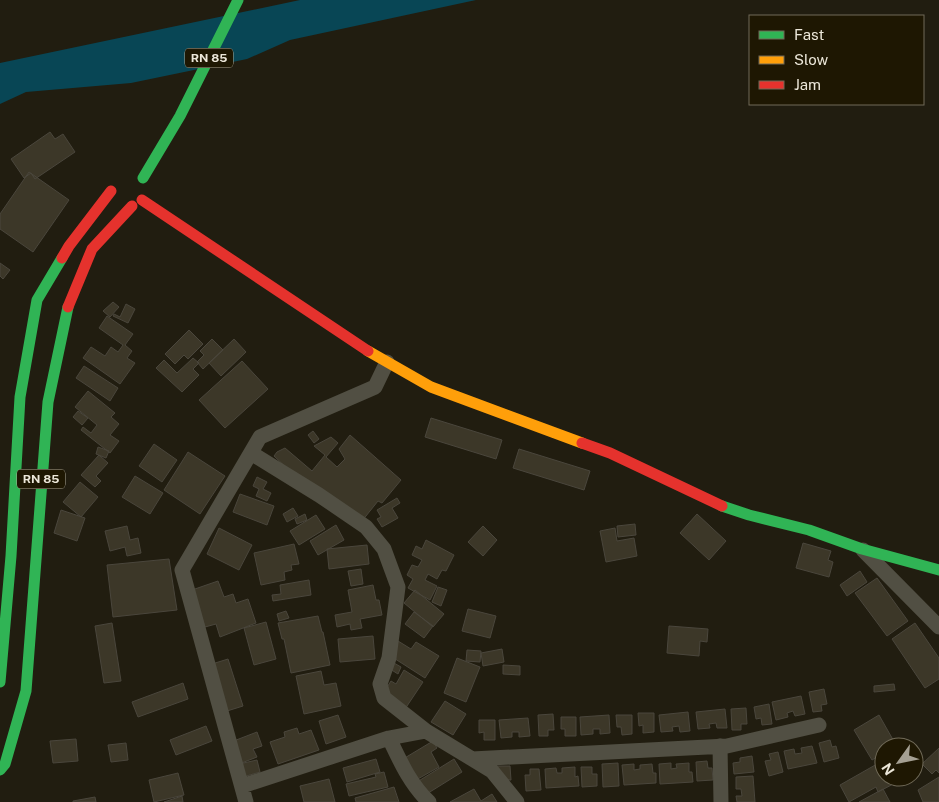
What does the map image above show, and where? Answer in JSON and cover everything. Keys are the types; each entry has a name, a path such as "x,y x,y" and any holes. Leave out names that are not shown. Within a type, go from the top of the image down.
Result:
{"main road":[{"name":"RN 85","path":"0,682 20,397 37,300 69,246 122,197 146,190 138,175 180,116 238,0"},
{"name":"RN 85","path":"0,770 5,764 26,691 48,402 66,312 92,249 122,197"},
{"path":"122,197 364,349 431,387 610,453 713,503 749,515 809,530 862,549 939,570"}],"street":[{"path":"246,802 182,570 260,437 374,387 387,362"},
{"path":"251,453 366,527 384,548 398,587 389,658 380,684 384,698 426,731 492,771 517,802"},
{"path":"862,549 939,627"},
{"path":"472,759 720,746 819,725"},
{"path":"242,786 389,738 426,731"},
{"path":"389,738 418,791 429,802"},
{"path":"720,746 721,802"}],"water":[{"path":"300,0 476,0 290,40 247,59 131,83 26,92 0,104 0,63"}],"building":[{"path":"50,132 55,139 63,134 75,152 35,179 31,173 24,178 11,159"},
{"path":"29,172 69,200 33,252 0,229 0,214"},
{"path":"0,263 10,270 3,279 0,276"},
{"path":"113,302 119,307 110,317 103,311"},
{"path":"126,304 135,309 128,323 113,316 114,314 120,317"},
{"path":"107,316 133,334 125,345 132,351 127,358 135,363 120,384 83,358 91,347 105,356 111,347 118,352 123,345 99,328"},
{"path":"189,330 203,344 188,359 184,355 175,364 165,354"},
{"path":"212,339 223,350 203,369 197,362 204,355 200,351"},
{"path":"234,339 246,352 221,376 209,363"},
{"path":"193,358 199,363 193,369 199,375 182,392 156,368 164,360 177,373"},
{"path":"242,361 268,389 225,428 199,400"},
{"path":"84,366 118,388 110,401 76,378"},
{"path":"88,391 115,413 111,417 119,424 110,435 119,441 110,453 81,430 83,427 91,433 97,425 75,407"},
{"path":"78,411 88,418 82,425 73,417"},
{"path":"431,418 502,440 496,459 425,437"},
{"path":"313,431 319,439 314,443 308,435"},
{"path":"350,435 401,480 382,503 378,501 362,521 290,471 274,456 285,448 312,471 325,455 314,446 331,437 338,443 326,457 337,467 345,459 339,449"},
{"path":"154,444 177,460 162,482 139,466"},
{"path":"98,447 109,451 106,458 96,454"},
{"path":"519,449 590,471 584,490 513,468"},
{"path":"188,452 225,476 200,514 164,490"},
{"path":"99,455 108,463 96,476 101,481 95,487 81,475"},
{"path":"135,476 163,493 150,514 122,497"},
{"path":"257,477 267,482 263,489 271,493 267,501 256,496 259,489 253,486"},
{"path":"80,482 98,497 81,517 63,502"},
{"path":"240,494 274,506 267,525 233,512"},
{"path":"397,498 400,503 392,508 398,518 382,527 377,519 381,517 377,510"},
{"path":"293,508 298,516 287,522 283,514"},
{"path":"61,510 85,518 77,541 54,533"},
{"path":"305,514 307,520 297,524 295,519"},
{"path":"697,514 726,541 709,560 680,533"},
{"path":"316,515 325,529 299,545 290,531"},
{"path":"635,524 636,535 618,537 617,526"},
{"path":"336,525 344,540 318,555 310,541"},
{"path":"127,526 130,540 138,538 141,553 127,556 125,547 110,551 105,531"},
{"path":"483,526 497,540 483,556 468,542"},
{"path":"219,528 252,545 239,570 207,554"},
{"path":"615,528 617,541 634,538 637,556 606,562 600,531"},
{"path":"426,540 454,555 446,571 442,570 437,579 428,574 425,580 437,586 430,600 408,588 413,579 407,575 412,565 418,567 422,560 412,555 416,546 422,549"},
{"path":"803,543 831,551 828,560 833,562 829,577 796,568"},
{"path":"294,544 299,564 291,565 292,570 284,572 285,580 261,585 254,553"},
{"path":"367,545 369,564 329,569 327,549"},
{"path":"169,559 177,610 113,617 107,565"},
{"path":"361,569 363,584 351,586 348,571"},
{"path":"860,571 867,582 847,596 840,585"},
{"path":"877,578 908,621 887,636 855,593"},
{"path":"309,580 311,595 273,601 272,595 281,594 280,585"},
{"path":"218,581 224,597 233,594 236,603 248,599 256,623 220,637 216,624 205,627 192,590"},
{"path":"373,585 382,615 360,619 362,628 351,630 350,624 337,627 335,615 352,612 348,590"},
{"path":"438,587 447,590 441,606 432,602"},
{"path":"415,590 444,614 433,627 404,603"},
{"path":"468,609 496,616 490,638 462,631"},
{"path":"286,611 289,618 279,621 277,614"},
{"path":"414,612 433,626 424,638 405,624"},
{"path":"318,616 330,665 291,673 284,639 282,639 278,623"},
{"path":"266,622 276,659 254,665 244,628"},
{"path":"112,623 121,681 104,683 95,626"},
{"path":"915,623 939,658 939,679 925,688 892,639"},
{"path":"669,626 708,629 707,642 700,641 699,656 667,653"},
{"path":"373,636 375,659 340,662 338,639"},
{"path":"398,641 411,649 416,642 439,656 425,678 389,655"},
{"path":"502,649 504,662 483,666 481,653"},
{"path":"467,650 481,651 480,662 466,661"},
{"path":"457,658 480,667 466,702 444,693"},
{"path":"228,659 243,706 227,711 212,664"},
{"path":"394,663 401,667 398,674 390,669"},
{"path":"503,665 520,666 520,675 503,674"},
{"path":"404,670 423,682 405,709 382,695 391,681 396,684"},
{"path":"321,671 324,685 336,683 341,706 304,714 296,676"},
{"path":"183,683 188,699 138,717 132,702"},
{"path":"894,684 895,690 874,692 874,686"},
{"path":"824,689 827,704 821,705 822,711 813,712 809,692"},
{"path":"801,696 805,714 795,716 793,711 787,713 788,717 776,720 772,702"},
{"path":"445,701 466,714 453,735 431,722"},
{"path":"769,704 772,724 762,725 761,718 756,719 754,707"},
{"path":"746,708 747,724 741,724 741,730 732,730 731,709"},
{"path":"725,709 727,728 717,728 716,723 709,724 710,728 698,729 696,712"},
{"path":"688,712 690,731 680,732 679,726 672,727 673,731 661,732 659,715"},
{"path":"638,713 654,713 654,732 643,733 643,725 639,726"},
{"path":"553,714 554,730 548,730 548,736 539,736 538,715"},
{"path":"338,715 346,737 326,744 319,721"},
{"path":"609,715 610,733 600,734 600,729 593,729 593,734 581,735 580,717"},
{"path":"616,715 632,715 632,734 622,735 621,727 617,727"},
{"path":"879,715 891,737 874,737 874,759 872,760 854,730"},
{"path":"561,717 576,717 576,736 565,736 565,729 561,729"},
{"path":"528,718 530,736 519,737 519,732 512,732 512,737 501,738 499,720"},
{"path":"479,720 495,720 495,740 484,740 484,732 479,733"},
{"path":"206,726 212,741 176,755 170,740"},
{"path":"297,728 299,734 311,730 319,750 278,764 270,742 285,737 284,732"},
{"path":"257,732 262,746 253,749 257,757 239,764 231,742"},
{"path":"76,739 78,761 53,763 50,741"},
{"path":"830,740 832,747 836,746 839,758 824,762 819,743"},
{"path":"433,741 437,748 431,752 439,767 416,780 403,759"},
{"path":"126,743 128,760 111,762 108,745"},
{"path":"812,746 817,763 788,769 784,751 794,749 795,754 802,753 801,748"},
{"path":"939,748 939,773 936,770 932,774 924,766 924,762"},
{"path":"778,752 783,772 769,776 765,761 771,760 769,754"},
{"path":"752,756 754,772 734,774 733,763 740,762 740,758"},
{"path":"376,759 380,772 347,782 343,768"},
{"path":"454,759 462,772 425,795 417,782"},
{"path":"257,760 260,772 243,777 239,764"},
{"path":"707,761 708,768 712,768 713,780 697,781 696,762"},
{"path":"618,763 619,786 603,787 602,764"},
{"path":"671,763 671,769 677,768 676,764 689,763 689,772 692,772 693,782 660,784 659,764"},
{"path":"634,764 634,770 640,769 640,765 652,764 653,773 656,773 656,783 624,785 622,765"},
{"path":"496,766 510,766 511,780 496,780"},
{"path":"874,766 874,787 876,787 849,802 840,785"},
{"path":"575,767 575,777 578,776 579,786 546,788 545,769 556,768 557,773 562,773 562,768"},
{"path":"581,767 592,767 592,774 597,774 597,786 582,787"},
{"path":"530,769 539,769 541,790 526,791 525,775 530,775"},
{"path":"384,772 388,787 349,796 346,784 376,777 375,774"},
{"path":"178,773 184,795 154,802 149,780"},
{"path":"753,776 755,802 737,802 736,796 742,796 741,789 736,789 736,777"},
{"path":"939,777 939,802 923,802 918,790"},
{"path":"329,779 335,802 304,802 300,786"},
{"path":"394,787 399,802 356,802 355,798"},
{"path":"876,787 888,787 878,792"},
{"path":"474,789 481,801 492,794 497,802 450,802"},
{"path":"883,789 890,802 859,802"},
{"path":"182,796 183,802 164,802"},
{"path":"95,797 96,802 73,802 73,801"}],"traffic: fast":[{"path":"143,178 180,116 238,0"},
{"path":"0,682 11,556 20,397 37,300 62,258"},
{"path":"0,770 5,764 26,691 48,402 68,307"},
{"path":"722,506 809,530 862,549 939,570"}],"traffic: slow":[{"path":"368,351 431,387 582,443"}],"traffic: jam":[{"path":"62,258 111,191"},
{"path":"142,200 368,351"},
{"path":"68,307 92,249 132,206"},
{"path":"582,443 610,453 722,506"}]}
